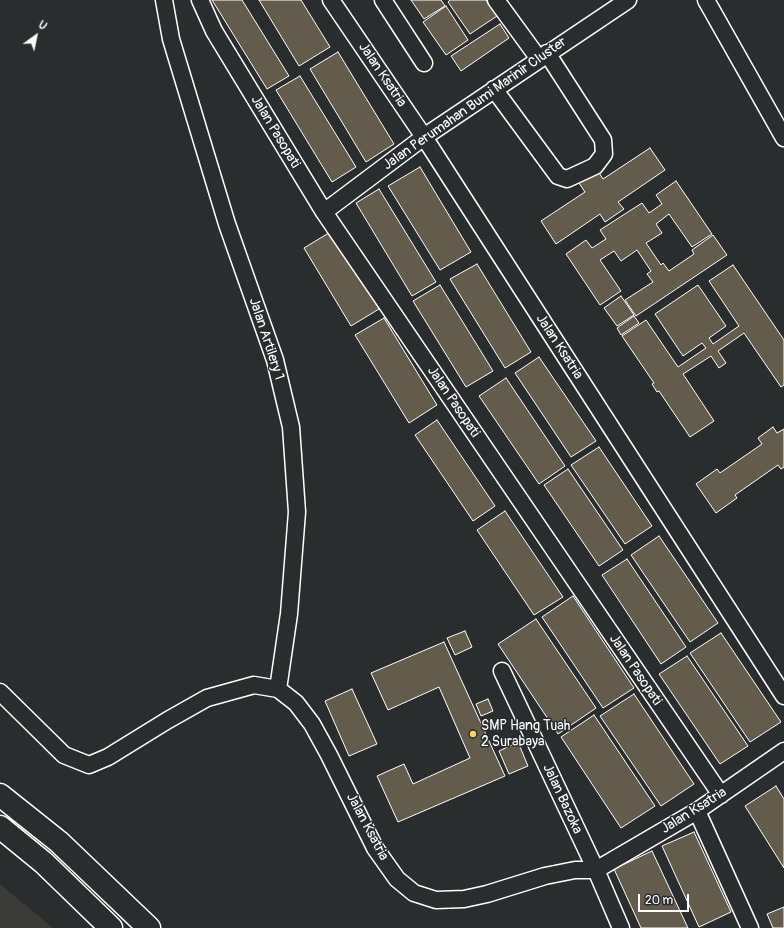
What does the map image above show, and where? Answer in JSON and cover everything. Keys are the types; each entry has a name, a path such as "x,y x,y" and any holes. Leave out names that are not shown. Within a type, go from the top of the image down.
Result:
{"highway":[{"path":"0,795 59,842 149,928"},
{"path":"0,827 44,863 111,928"}],"street":[{"name":"Jalan Pasopati","path":"200,0 214,32 324,212 721,795"},
{"name":"Jalan Ksatria","path":"331,0 424,137 784,696"},
{"path":"383,0 424,63"},
{"path":"494,89 558,176 567,179 595,166 604,154 603,140 543,56 496,0"},
{"name":"Jalan Perumahan Bumi Marinir Cluster","path":"324,212 424,137 628,0"},
{"path":"706,0 784,138"},
{"name":"Jalan Artilery 1","path":"162,1 173,47 227,224 275,360 292,427 297,512 289,614 278,689"},
{"name":"Jalan Bazoka","path":"502,671 622,928"},
{"path":"0,692 64,756 89,765 108,757 207,698 254,686 278,689"},
{"name":"Jalan Ksatria","path":"278,689 296,703 312,724 329,754 375,848 397,879 414,893 436,900 464,899 487,894 545,876 575,870 596,870 697,811 784,751"},
{"path":"697,811 750,928"}],"shaded area":[{"path":"0,884 53,928 0,928"}],"building":[{"path":"212,0 242,0 289,76 267,89"},
{"path":"259,0 301,0 330,47 299,66"},
{"path":"411,0 441,0 445,6 424,19"},
{"path":"450,0 486,0 497,16 470,34 448,2"},
{"path":"446,6 468,40 446,55 423,22"},
{"path":"500,24 509,38 461,71 451,56"},
{"path":"338,52 394,144 366,162 310,69"},
{"path":"300,76 356,167 332,182 276,90"},
{"path":"650,148 665,170 618,202 624,209 605,222 600,214 556,244 541,221 585,192 577,180 596,168 603,179"},
{"path":"420,167 471,252 440,270 388,186"},
{"path":"676,181 712,234 692,247 669,214 656,224 662,233 646,243 661,265 663,263 669,271 694,254 692,250 713,235 727,255 636,316 625,300 653,282 647,274 651,271 637,250 621,261 614,251 600,260 621,291 600,305 566,254 586,240 592,248 606,239 600,230 642,203 649,213 662,204 656,195"},
{"path":"379,189 436,282 412,296 356,203"},
{"path":"332,231 379,309 351,326 304,248"},
{"path":"477,264 531,352 505,368 450,279"},
{"path":"733,265 784,340 784,385 781,387 744,333 718,351 726,363 719,368 711,356 683,374 714,421 690,437 659,391 657,392 652,384 654,383 622,336 646,320 678,367 706,348 702,343 683,356 655,314 698,285 726,326 709,338 713,344 739,326 709,281"},
{"path":"440,285 493,371 466,387 413,301"},
{"path":"621,296 634,315 617,326 604,308"},
{"path":"634,316 639,323 621,335 617,328"},
{"path":"384,318 437,405 409,423 355,335"},
{"path":"539,357 596,441 571,457 515,373"},
{"path":"506,378 565,466 539,484 479,396"},
{"path":"437,420 495,506 473,521 415,435"},
{"path":"773,427 777,433 784,429 784,467 781,469 778,465 735,495 737,498 716,513 696,484 717,469 720,473 762,444 758,438"},
{"path":"599,447 652,526 625,544 571,465"},
{"path":"568,469 623,550 599,566 544,485"},
{"path":"505,511 563,597 534,615 477,530"},
{"path":"659,536 718,623 690,642 631,555"},
{"path":"627,559 686,647 661,664 602,575"},
{"path":"573,596 634,688 603,708 542,617"},
{"path":"536,619 596,708 558,734 498,644"},
{"path":"465,631 472,647 455,655 447,638"},
{"path":"721,633 781,722 750,742 690,653"},
{"name":"SMP Hang Tuah 2 Surabaya","path":"444,642 505,776 398,822 377,776 404,764 413,784 470,758 439,687 388,710 371,673"},
{"path":"687,656 748,746 720,764 659,674"},
{"path":"352,689 377,744 349,756 325,701"},
{"path":"634,694 694,784 661,806 600,716"},
{"path":"488,699 493,711 481,716 476,704"},
{"path":"594,715 655,806 621,828 561,737"},
{"path":"518,742 528,766 509,774 499,751"},
{"path":"776,786 784,799 784,868 745,806"},
{"path":"694,832 731,912 699,927 662,846"},
{"path":"652,851 688,928 641,928 614,869"},
{"path":"784,907 784,928 773,928 767,914"}],"place":[{"name":"SMP Hang Tuah 2 Surabaya","path":"473,734"}]}
